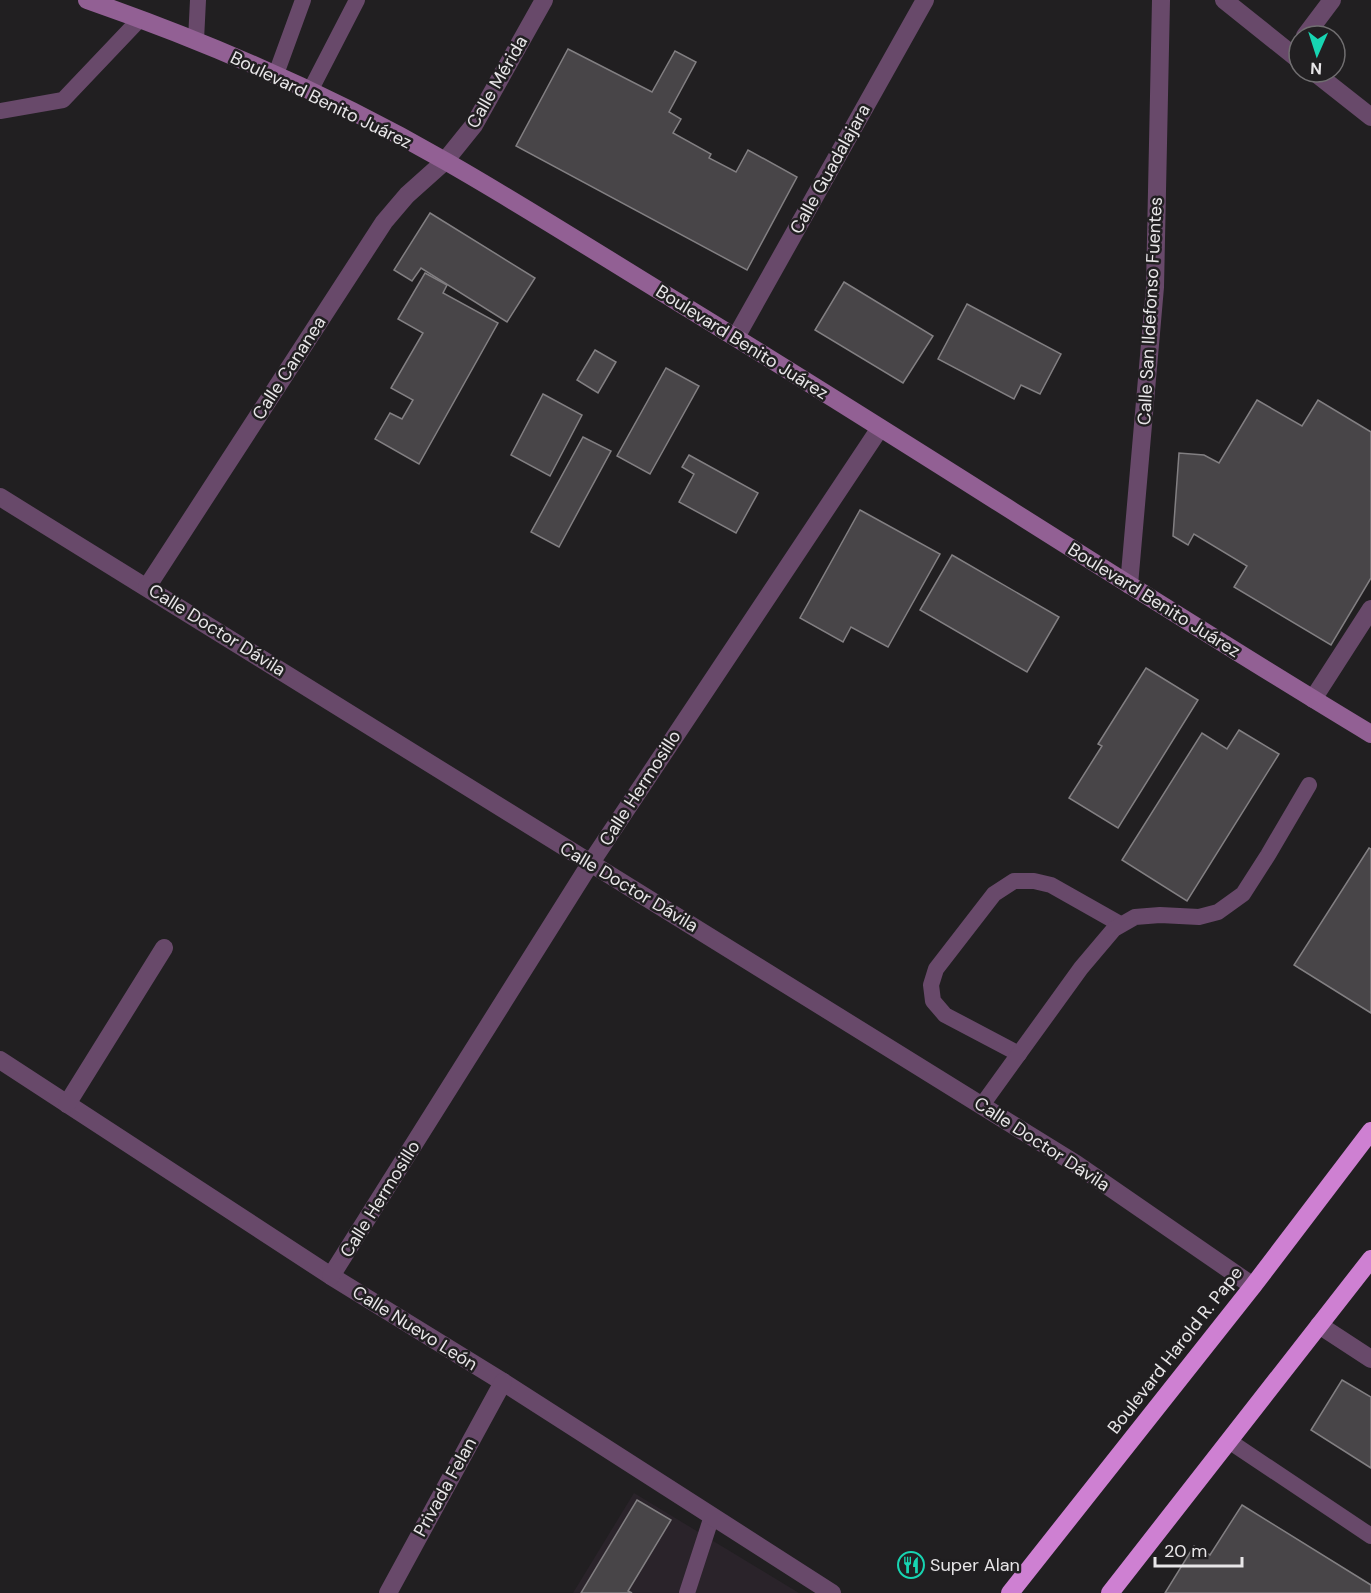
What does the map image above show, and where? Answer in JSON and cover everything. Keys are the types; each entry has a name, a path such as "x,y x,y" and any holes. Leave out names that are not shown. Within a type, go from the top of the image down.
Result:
{"highway":[{"name":"Boulevard Harold R. Pape","path":"1010,1593 1253,1286 1371,1131"},
{"path":"1110,1593 1371,1259"}],"main road":[{"name":"Boulevard Benito Juárez","path":"87,0 196,40 276,74 445,161 736,337 1371,734"}],"street":[{"name":"Calle Mérida","path":"445,161 474,125 544,0"},
{"name":"Calle Guadalajara","path":"736,337 925,0"},
{"name":"Calle San Ildefonso Fuentes","path":"1130,585 1155,287 1161,0"},
{"path":"1224,0 1287,46"},
{"path":"1314,24 1332,0"},
{"path":"1329,84 1371,117"},
{"name":"Calle Cananea","path":"147,587 384,222 407,195 445,161"},
{"name":"Calle Hermosillo","path":"331,1276 590,864 880,428"},
{"name":"Calle Doctor Dávila","path":"0,497 1076,1164 1253,1286"},
{"path":"1313,699 1371,609"},
{"path":"67,1104 164,948"},
{"name":"Calle Nuevo León","path":"0,1060 331,1276 503,1382 832,1593"},
{"path":"1319,1325 1371,1359"},
{"name":"Privada Felan","path":"388,1593 503,1382"}],"lane":[{"path":"196,40 198,0"},
{"path":"276,74 303,0"},
{"path":"310,91 357,0"},
{"path":"0,111 63,100 141,19"},
{"path":"982,1106 1081,968 1120,924 1135,917 1160,915 1199,917 1218,912 1243,894 1310,785"},
{"path":"1019,1054 945,1015 933,1001 930,986 936,969 994,894 1014,881 1034,881 1051,885 1120,924"},
{"path":"1228,1441 1371,1536"},
{"path":"687,1593 712,1516"}],"shaded area":[{"path":"634,1493 799,1593 573,1593"}],"building":[{"path":"568,49 652,92 675,51 696,62 669,112 681,119 673,133 711,154 709,158 736,172 748,150 797,177 747,270 516,146"},
{"path":"430,213 535,278 507,322 421,268 412,281 394,270"},
{"path":"425,273 447,285 443,293 498,323 419,464 375,439 390,413 402,419 413,400 391,388 423,333 398,319"},
{"path":"844,282 933,336 903,383 815,330"},
{"path":"967,304 1061,354 1040,394 1021,385 1014,399 938,359"},
{"path":"595,350 616,362 598,393 577,380"},
{"path":"666,368 699,386 650,474 617,456"},
{"path":"543,394 582,415 550,476 511,455"},
{"path":"1257,400 1302,426 1318,400 1371,432 1371,578 1331,645 1234,587 1247,566 1194,534 1188,545 1173,536 1179,453 1204,455 1219,463"},
{"path":"583,437 611,451 559,547 531,532"},
{"path":"689,455 758,493 736,533 679,502 694,474 682,467"},
{"path":"860,510 940,554 888,647 851,627 843,642 800,618"},
{"path":"952,555 1059,617 1027,672 920,610"},
{"path":"1146,668 1198,700 1118,828 1069,798 1102,746 1098,744"},
{"path":"1239,730 1279,754 1187,901 1122,860 1202,733 1227,749"},
{"path":"1369,848 1371,849 1371,1013 1294,965"},
{"path":"1342,1380 1371,1397 1371,1468 1311,1430"},
{"path":"637,1500 671,1520 628,1591 632,1593 581,1593"},
{"path":"1242,1505 1371,1585 1371,1593 1165,1593 1194,1546 1210,1555"}],"place":[{"name":"Super Alan","path":"911,1565"}]}
